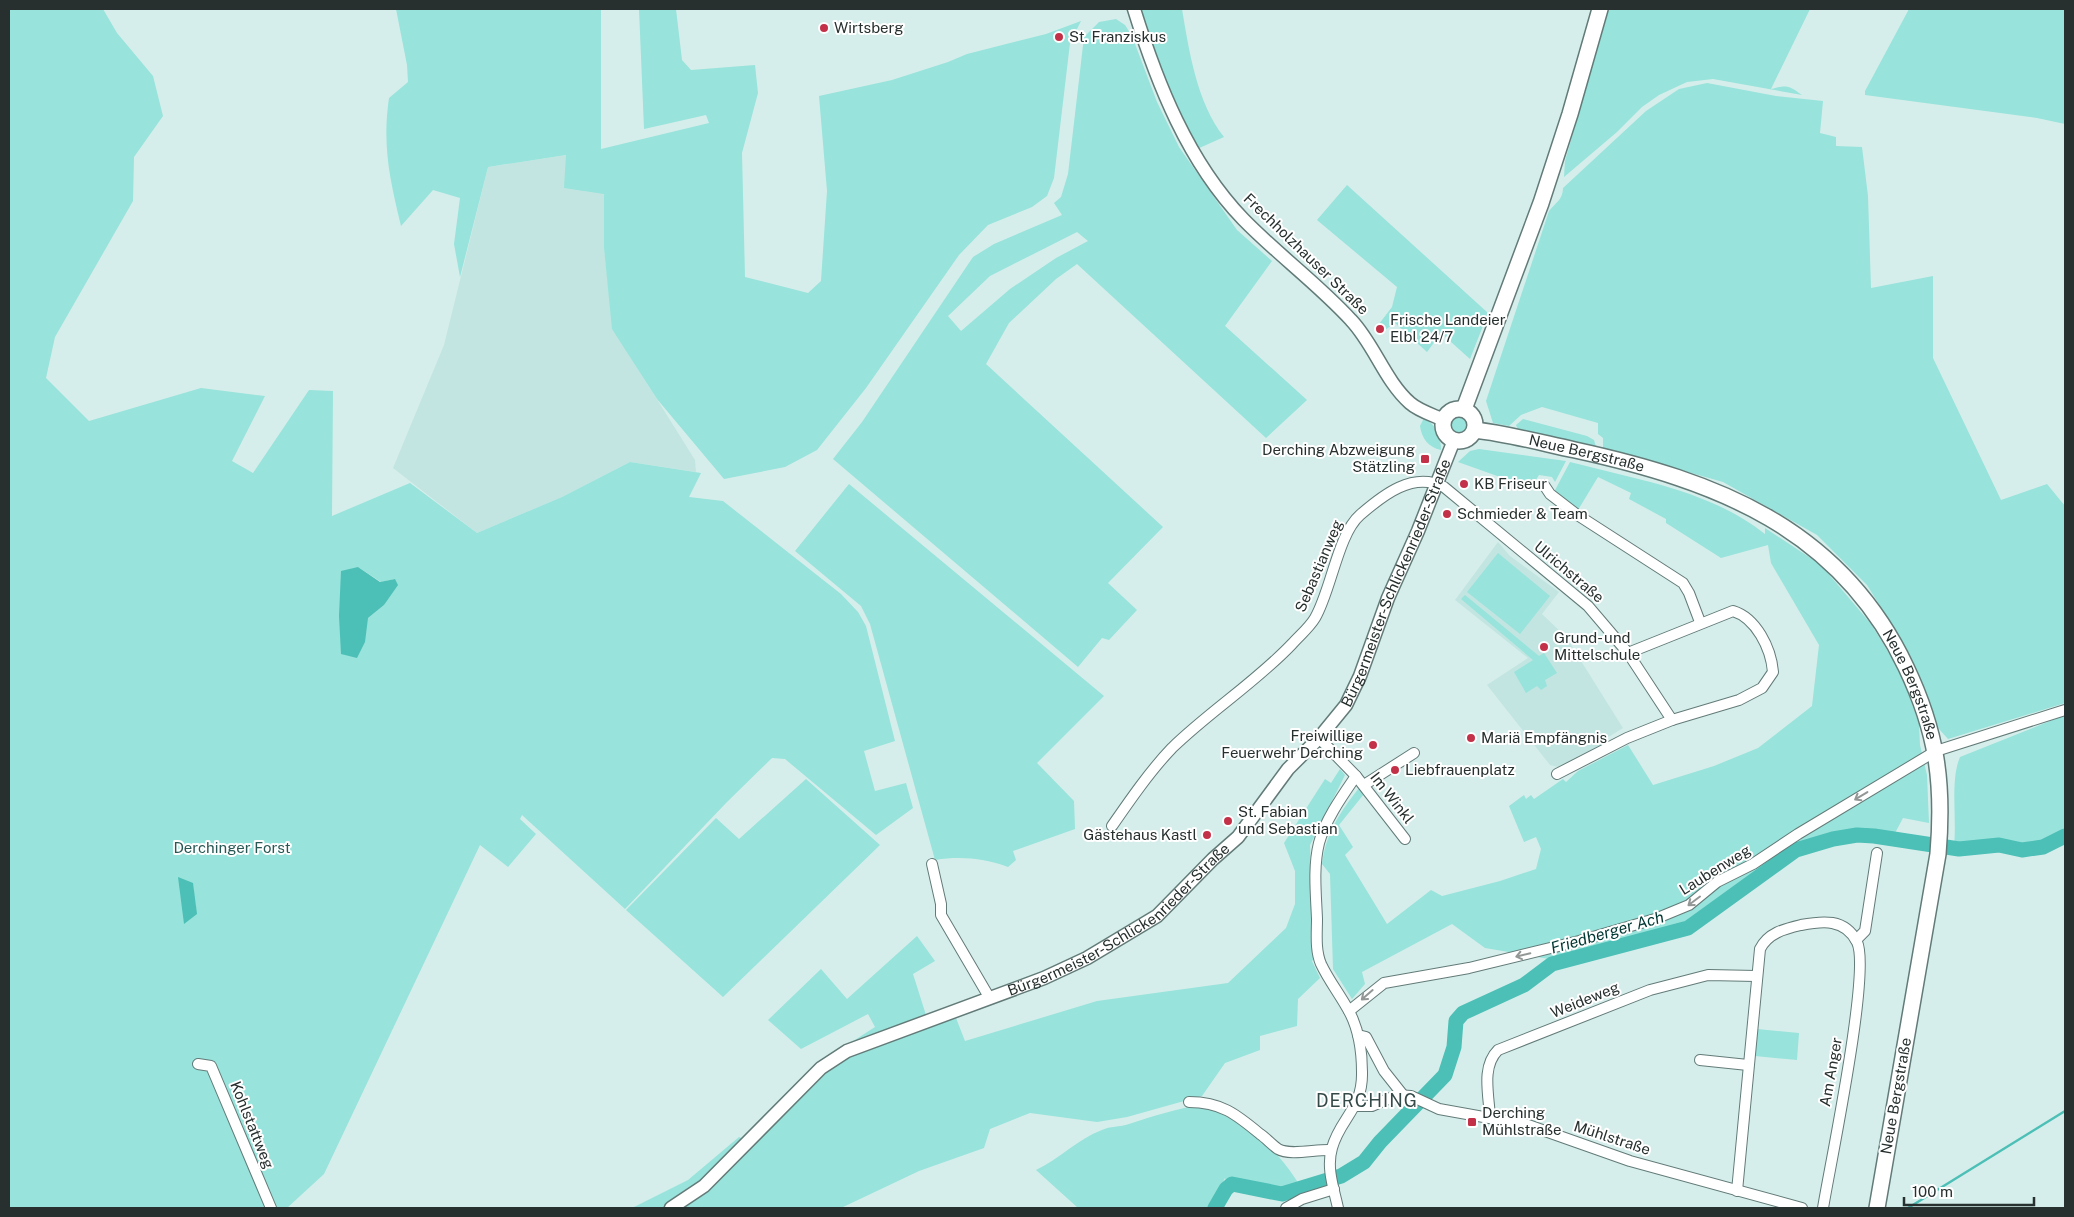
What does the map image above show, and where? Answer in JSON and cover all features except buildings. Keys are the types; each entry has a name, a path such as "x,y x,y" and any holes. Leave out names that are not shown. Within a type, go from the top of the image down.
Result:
{"main road":[{"path":"1464,409 1541,203 1568,122 1600,9"},
{"path":"1464,409 1474,417 1475,430 1467,440 1454,440 1445,432 1444,420 1452,410 1464,409"},
{"name":"Neue Bergstraße","path":"1475,430 1612,458 1679,476 1744,504 1785,527 1810,544 1857,589 1892,638 1921,699 1936,751 1942,806 1938,854 1877,1208"}],"street":[{"name":"Frechholzhauser Straße","path":"1134,9 1168,103 1182,131 1221,192 1242,218 1352,321 1409,403 1444,420"},
{"name":"Bürgermeister-Schlickenrieder-Straße","path":"671,1208 704,1186 821,1068 848,1051 1044,978 1087,958 1157,916 1208,864 1238,837 1288,769 1319,738 1342,711 1353,691 1388,598 1454,440"},
{"name":"Sebastianweg","path":"1112,826 1172,748 1281,656 1314,618 1346,538 1358,516 1405,484 1418,481 1437,484"},
{"name":"Ulrichstraße","path":"1437,484 1588,606 1628,653 1672,720"},
{"path":"1544,485 1550,494 1576,514 1683,583 1689,593 1700,622"},
{"path":"1557,774 1627,738 1672,720 1739,700 1762,688 1769,681 1773,672 1772,661 1753,621 1743,614 1733,611 1700,622 1628,653"},
{"name":"Laubenweg","path":"1349,1011 1384,983 1469,968 1579,941 1655,919 1689,905 1717,882 1753,864 1936,751 2065,710"},
{"name":"Im Winkl","path":"1319,738 1364,785 1405,838"},
{"path":"1364,785 1414,754"},
{"path":"1338,1208 1333,1183 1331,1150 1340,1130 1356,1106 1362,1086 1358,1035 1349,1011 1320,961 1317,939 1317,860 1320,842 1328,823 1356,776"},
{"path":"1737,1191 1760,949 1765,940 1790,927 1830,921 1843,927 1856,940 1865,931 1877,853"},
{"path":"932,864 941,904 941,914 989,997"},
{"name":"Am Anger","path":"1823,1208 1861,973 1860,951 1856,940"},
{"name":"Weideweg","path":"1490,1118 1487,1066 1492,1056 1498,1050 1650,990 1708,975 1756,976"},
{"path":"1356,1106 1372,1106 1403,1094 1384,1071 1366,1037 1358,1035"},
{"path":"1700,1060 1748,1065"},
{"name":"Kohlstattweg","path":"198,1064 211,1066 271,1208"},
{"name":"Mühlstraße","path":"1403,1094 1439,1109 1528,1125 1630,1161 1802,1208"},
{"path":"1189,1102 1205,1102 1237,1114 1279,1149 1292,1153 1316,1149 1331,1150"},
{"path":"1286,1208 1333,1183"}],"shaded area":[{"path":"567,155 604,194 604,248 613,329 695,460 696,472 630,462 562,497 477,533 393,468 444,345 488,167"},
{"name":"Grund- und Mittelschule","path":"1498,542 1510,556 1559,592 1542,614 1566,637 1623,728 1602,741 1602,746 1562,768 1550,765 1487,685 1528,658 1455,600"},
{"path":"358,567 380,582 395,579 398,585 384,605 368,618 365,642 357,658 341,654 339,616 341,571"},
{"path":"178,877 193,883 197,914 184,924"}],"green space":[{"name":"Derchinger Forst","path":"9,9 103,9 117,33 153,76 163,116 134,157 133,201 55,337 46,378 89,421 201,388 265,396 232,461 253,473 309,390 333,391 332,516 410,483 477,533 562,497 630,462 701,473 689,497 723,501 841,594 858,612 866,626 895,741 864,751 875,791 906,783 913,808 876,835 785,759 772,758 726,803 625,909 522,815 520,819 536,834 508,867 480,845 324,1174 287,1208 9,1208","holes":["358,567 381,582 395,579 384,605 368,618"]},
{"path":"396,9 601,9 601,149 709,123 706,115 644,129 639,9 676,9 682,60 691,70 755,65 758,93 742,153 745,277 808,293 821,281 827,191 819,96 892,80 967,54 1046,34 1081,21 1070,43 1054,178 1047,196 1032,207 988,225 959,255 866,388 817,450 785,467 724,479 657,399 612,329 604,248 604,194 564,188 566,155 488,167 460,277 454,244 460,198 433,190 401,226 388,163 386,132 389,98 408,82 407,65"},
{"path":"1140,9 1182,9 1191,59 1201,93 1207,109 1224,137 1197,149 1161,73"},
{"path":"1609,9 1810,9 1771,89 1787,87 1794,89 1802,95 1713,79 1687,82 1659,95 1642,107 1617,132 1564,177 1565,161"},
{"path":"1909,9 2065,9 2065,124 2037,118 1865,95 1865,91"},
{"path":"1116,19 1125,25 1132,36 1157,102 1179,147 1237,230 1272,261 1225,326 1307,400 1266,438 1077,264 1056,279 1009,323 986,364 1163,527 1108,583 1137,610 1109,640 1102,638 1078,667 833,459 862,422 973,257 994,244 1062,215 1054,203 1061,197 1068,174 1084,37 1099,22","holes":["1077,232 1088,241 1056,258 1010,289 961,331 948,316 990,276"]},
{"path":"1707,83 1776,96 1823,101 1820,133 1836,137 1836,146 1862,147 1868,196 1871,288 1933,276 1933,358 2001,500 2047,484 2065,506 2065,703 1948,739 1939,729 1928,699 1900,638 1867,585 1817,535 1723,482 1603,448 1603,438 1598,434 1598,423 1542,407 1521,415 1509,426 1493,423 1486,401 1549,211 1560,198 1563,188 1646,111 1679,89"},
{"path":"1347,185 1488,313 1470,359 1441,333 1427,352 1395,323 1385,330 1379,324 1392,307 1397,287 1317,220"},
{"path":"1459,413 1468,416 1471,425 1468,434 1459,437 1450,434 1447,425 1450,416"},
{"path":"1424,418 1437,431 1441,450 1429,445 1424,439 1420,426"},
{"path":"1523,419 1587,436 1594,440 1596,447 1518,430 1516,425"},
{"path":"1479,449 1566,461 1555,482 1552,477 1539,475 1531,488 1458,462 1470,451"},
{"path":"1570,462 1647,481 1697,497 1743,519 1765,534 1765,528 1821,565 1871,624 1901,673 1919,724 1920,745 1927,775 1929,823 1903,818 1894,835 1870,830 1852,831 1793,847 1685,924 1561,961 1485,948 1452,924 1362,972 1365,984 1352,999 1333,969 1330,874 1322,864 1330,833 1359,788 1364,794 1339,825 1353,847 1345,855 1387,924 1431,890 1442,896 1500,881 1536,869 1541,849 1536,837 1524,842 1509,806 1524,795 1526,799 1531,795 1534,799 1563,779 1566,782 1578,771 1628,745 1653,785 1714,766 1758,748 1812,706 1819,645 1771,563 1768,545 1721,558 1666,523 1666,519 1629,499 1631,493 1598,477 1578,510 1554,492"},
{"path":"849,484 1104,696 1037,763 1074,801 1075,829 1013,851 1016,860 1008,867 972,859 935,860 870,624 861,606 795,551"},
{"path":"1498,553 1550,596 1520,634 1467,592"},
{"path":"1465,595 1539,656 1544,653 1557,673 1545,680 1547,686 1541,690 1537,686 1526,693 1514,672 1533,660 1461,599"},
{"path":"2065,715 2065,829 2042,843 2023,846 1994,839 1954,846 1954,788 1960,757"},
{"path":"1340,769 1345,775 1310,845 1314,959 1312,961 1320,978 1298,999 1297,1026 1260,1036 1260,1050 1225,1063 1202,1096 1127,1117 1097,1122 1030,1113 990,1129 984,1148 919,1171 841,1208 632,1208 688,1180 739,1137 754,1144 824,1075 833,1054 875,1027 868,1014 801,1049 768,1020 821,969 847,999 917,936 935,961 913,974 926,1015 938,1024 956,1018 965,1041 1097,1001 1228,983 1286,928 1295,904 1295,871 1284,843 1325,779 1331,783"},
{"path":"806,779 880,845 723,997 626,910 716,818 739,839"},
{"path":"1757,1029 1799,1033 1797,1060 1755,1056"},
{"path":"1204,1105 1235,1121 1262,1140 1284,1163 1304,1193 1282,1198 1237,1190 1229,1193 1225,1178 1210,1208 1078,1208 1036,1170 1085,1138 1105,1129 1126,1125 1175,1110"}],"waterway":[{"name":"Friedberger Ach","path":"1215,1208 1226,1189 1232,1184 1282,1194 1341,1176 1364,1162 1380,1142 1445,1075 1454,1047 1456,1021 1463,1013 1524,985 1552,964 1688,928 1796,850 1833,839 1857,835 1959,849 1999,845 2022,850 2043,847 2065,836"},
{"path":"1908,1208 2065,1111"}],"place":[{"name":"Wirtsberg","path":"824,28"},
{"name":"St. Franziskus","path":"1059,37"},
{"name":"Frische Landeier Elbl 24/7","path":"1380,329"},
{"name":"Derching Abzweigung Stätzling","path":"1425,459"},
{"name":"KB Friseur","path":"1464,484"},
{"name":"Schmieder & Team","path":"1447,514"},
{"name":"Grund- und Mittelschule","path":"1544,647"},
{"name":"Mariä Empfängnis","path":"1471,738"},
{"name":"Freiwillige Feuerwehr Derching","path":"1373,745"},
{"name":"Liebfrauenplatz","path":"1395,770"},
{"name":"St. Fabian und Sebastian","path":"1228,821"},
{"name":"Gästehaus Kastl","path":"1207,835"},
{"name":"Derching Mühlstraße","path":"1472,1122"}],"district":[{"name":"DERCHING","path":"1367,1101"}]}
